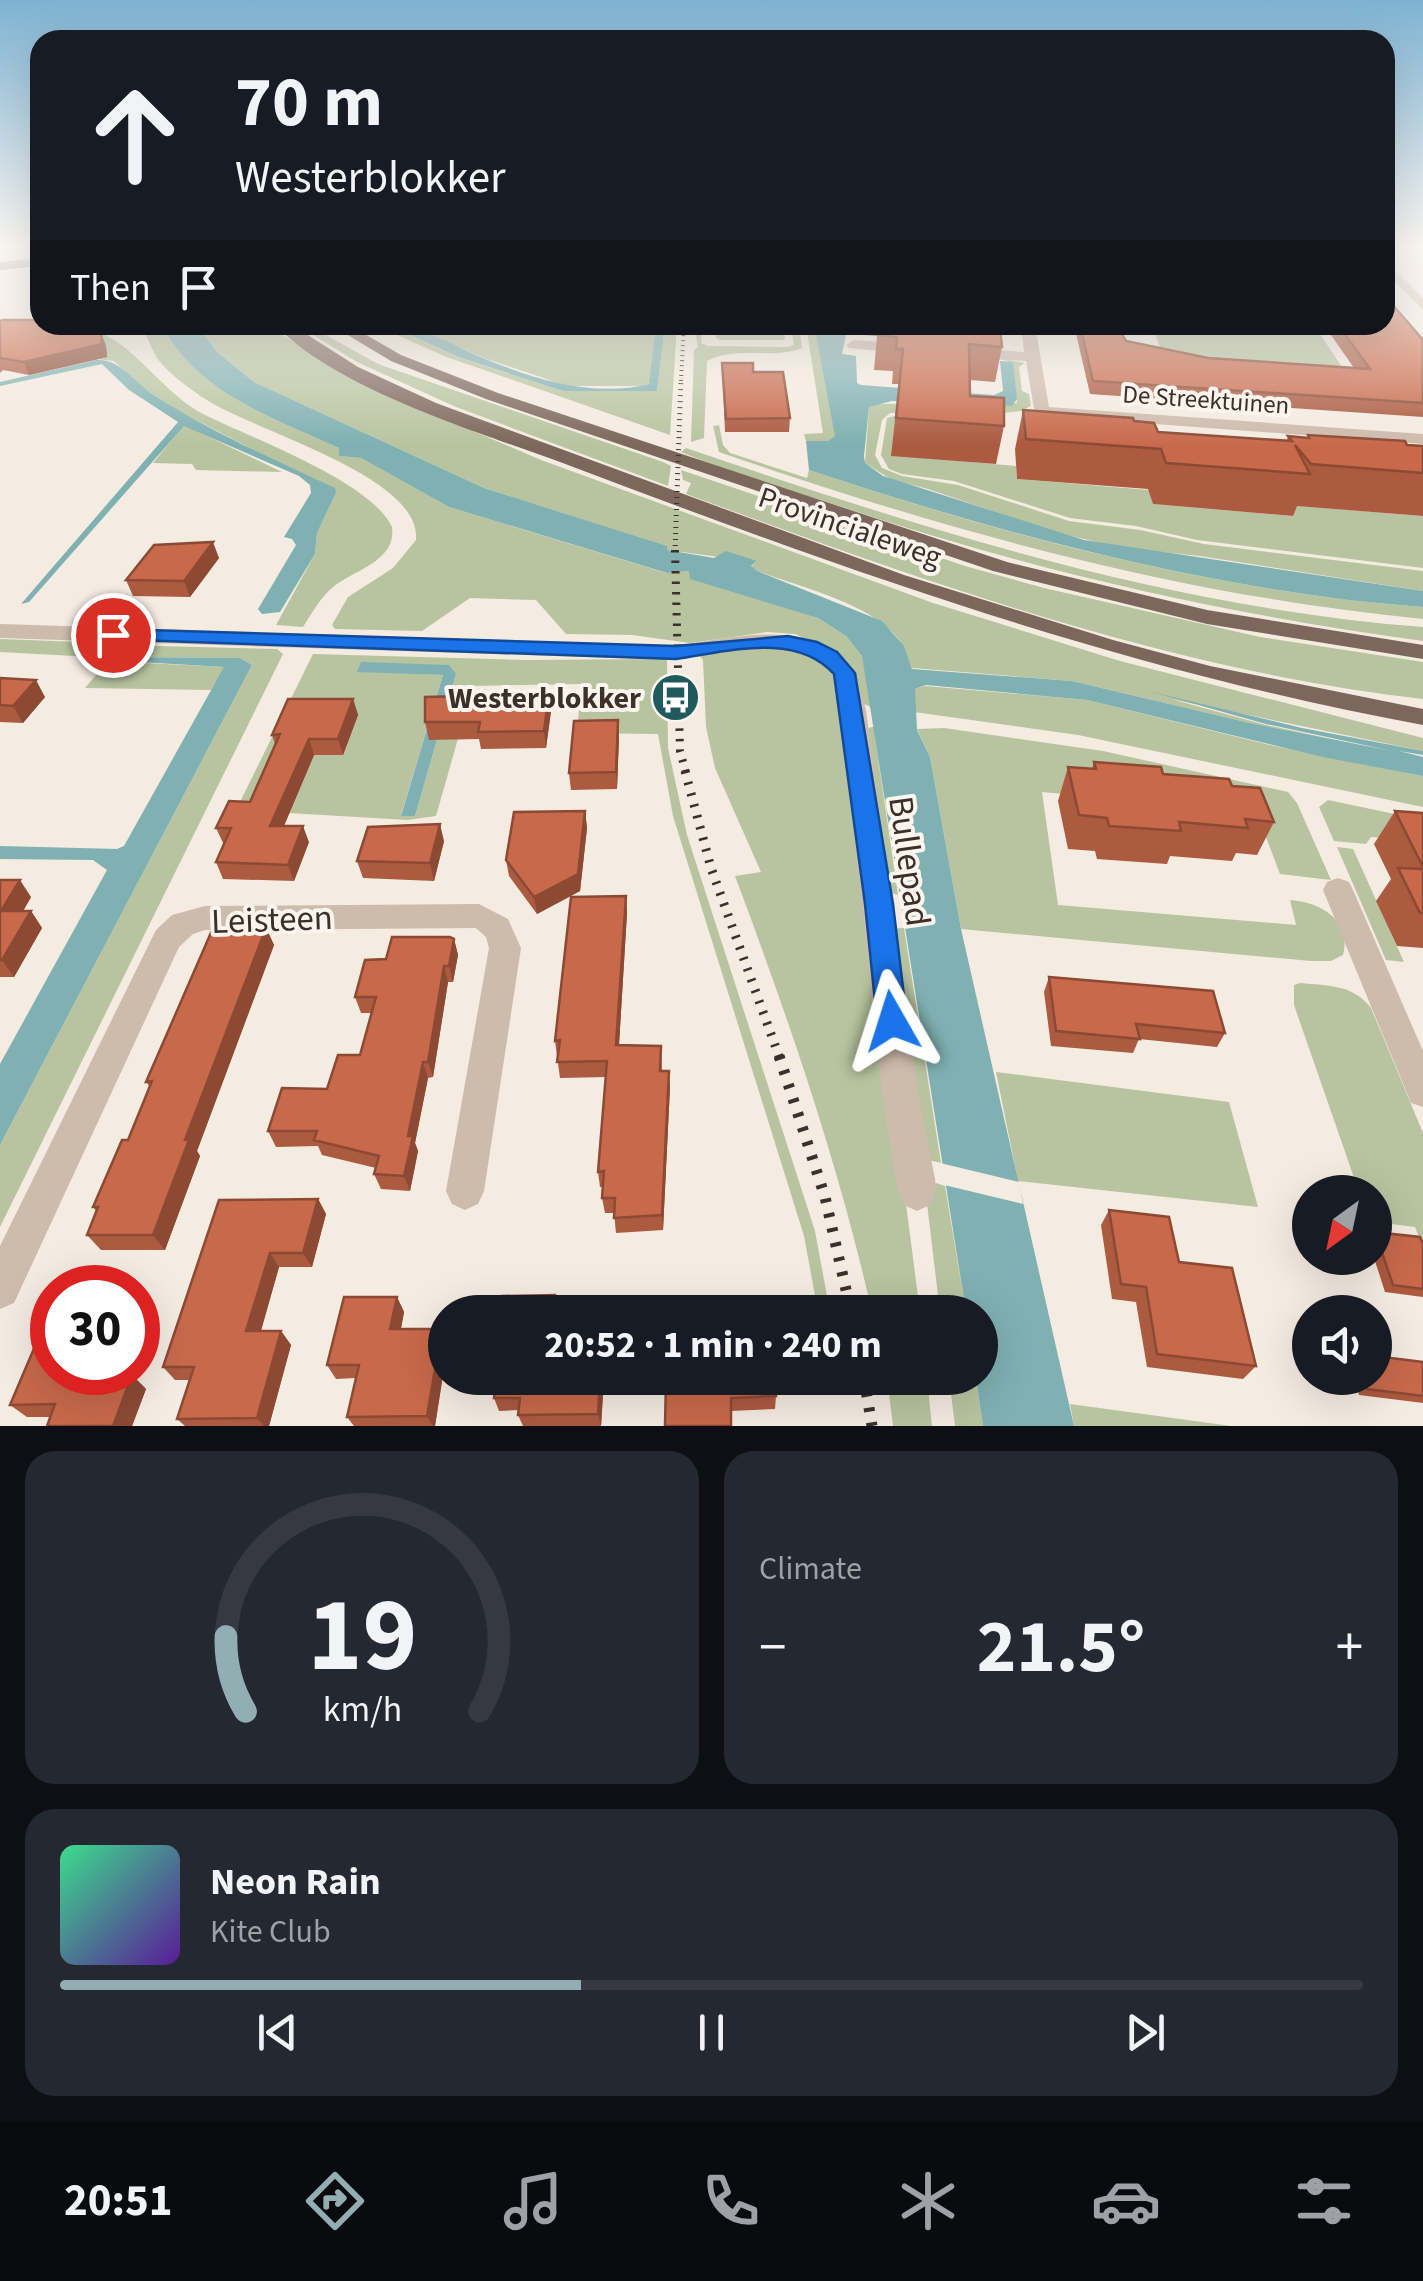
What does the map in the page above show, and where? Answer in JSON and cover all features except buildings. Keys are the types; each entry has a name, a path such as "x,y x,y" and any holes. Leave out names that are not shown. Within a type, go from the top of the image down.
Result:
{"main road":[{"name":"Provincialeweg","path":"297,335 337,361 407,396 692,506 937,592 1077,637 1213,673 1423,717"},
{"name":"Provincialeweg","path":"356,335 396,358 492,396 1000,566 1207,617 1423,652"}],"street":[{"name":"De Streektuinen","path":"1029,335 1042,412 1423,439"},
{"path":"854,345 934,350"},
{"path":"954,352 1032,357"},
{"name":"Bullepad","path":"0,631 676,652 788,642 810,646 830,656 844,673 852,718 879,904 900,1099 922,1177"},
{"path":"1338,890 1423,1091"},
{"name":"Leisteen","path":"0,1289 167,939 183,924 204,918 479,916 502,932 505,948 464,1191"}],"green space":[{"path":"72,335 104,335 112,339 190,406 308,462 360,493 392,527 388,548 328,591 303,627 276,625 315,554 317,533 336,493 179,411 142,387 114,361 96,359 60,368"},
{"path":"145,335 168,335 194,368 239,400 339,448 340,456 361,458 449,507 666,573 689,571 818,618 846,636 862,656 873,708 862,703 851,668 842,656 795,634 767,632 690,643 632,635 566,634 536,600 470,598 422,631 335,629 332,625 348,597 393,568 416,540 410,517 392,495 363,475 202,397 157,358"},
{"path":"204,335 282,335 357,381 541,460 933,603 1120,661 1423,738 1423,751 1171,699 1266,725 1392,752 1262,726 1072,681 912,668 892,632 858,608 757,571 751,567 756,562 667,550 666,546 484,488 254,382 217,352"},
{"path":"313,335 326,335 378,364 663,462 671,466 668,486 456,407 357,362"},
{"path":"397,335 410,335 457,357 563,391 657,390 664,335 676,335 670,435 444,356"},
{"path":"431,335 655,335 650,383 642,386 567,386"},
{"path":"696,335 701,335 701,343 708,346 787,347 794,345 792,335 800,335 802,348 779,353 730,354 707,361 704,438 691,442 694,350 698,347"},
{"path":"716,335 784,335 785,340 720,340"},
{"path":"808,335 816,335 836,436 828,441 806,441 804,434 823,433"},
{"path":"1156,335 1321,335 1348,376 1166,365"},
{"path":"999,358 1025,363 1019,367 1022,391 1029,394 1031,406 993,414 892,455 1016,466 1017,479 1149,490 1153,504 1292,516 1288,505 1423,516 1423,568 1197,540 1136,526 1070,518 954,481 902,474 889,469 881,455 887,418 905,413 890,413 882,420 875,455 882,468 902,476 958,485 1069,521 1140,530 1204,544 1423,571 1423,591 1200,556 1122,548 1054,532 892,480 865,463 869,407 873,404 1017,403 1013,363"},
{"path":"184,425 282,472 196,470 192,464 153,463"},
{"path":"719,425 723,445 730,453 807,478 809,470 1035,538 1189,574 1423,607 1423,619 1242,594 979,534 719,452 713,426"},
{"path":"686,448 867,508 1049,561 1234,602 1423,627 1423,641 1274,618 1055,570 760,481 681,452"},
{"path":"681,470 965,566 1044,588 1260,637 1423,662 1423,699 1234,667 1049,619 686,494 691,483 683,480"},
{"path":"0,639 106,643 94,657 0,652"},
{"path":"121,645 277,649 283,654 0,1227 0,1145 252,665 240,658 128,657 124,662 225,667 211,690 85,688"},
{"path":"765,647 811,653 838,678 918,1295 868,1295 811,1092 735,876 761,872 715,768 706,727 703,660 699,655"},
{"path":"313,654 524,660 667,659 668,748 687,835 815,1231 827,1295 815,1295 804,1236 673,816 658,734 577,733 581,684 473,686 436,816 408,820 236,810","holes":["357,671 456,674 415,816 401,815 443,675"]},
{"path":"925,686 1087,700 1270,745 1423,776 1423,807 1078,735 914,712 915,689"},
{"path":"876,726 898,895 886,891 865,729"},
{"path":"944,728 1103,751 1288,792 1297,803 1331,880 1280,874 1256,811 1042,792 1058,905 1296,925 1290,900 1331,915 1343,932 1343,955 1331,961 1311,961 961,929 930,757 917,729"},
{"path":"1328,800 1423,820 1423,842 1371,837 1366,844 1334,841 1319,807"},
{"path":"1337,847 1353,849 1404,962 1386,960"},
{"path":"904,928 941,1163 925,1159 888,929"},
{"path":"1294,985 1348,990 1371,1008 1423,1133 1423,1247 1415,1227 1392,1224 1392,1175 1353,1175 1294,1005"},
{"path":"996,1072 1229,1102 1258,1207 1018,1181"},
{"path":"936,1183 945,1186 963,1295 938,1295 925,1187"},
{"path":"889,1395 929,1395 932,1426 893,1426"},
{"path":"951,1395 978,1395 983,1426 955,1426"},
{"path":"1070,1404 1231,1426 1074,1426"}],"water":[{"path":"168,335 204,335 217,352 254,382 484,488 667,546 667,550 714,558 726,551 757,561 751,566 757,571 882,621 904,646 912,669 1072,681 1254,724 1392,751 1266,724 1148,691 1302,728 1423,751 1423,755 1399,751 1423,757 1423,776 1323,757 1087,700 926,685 915,689 917,730 930,757 961,929 1074,1426 983,1426 978,1395 998,1395 998,1295 963,1295 862,656 846,636 818,618 690,579 689,571 667,573 449,507 361,458 339,456 339,448 263,414 194,368"},
{"path":"410,335 431,335 543,379 607,389 649,384 655,335 664,335 657,391 563,391 458,357"},
{"path":"816,335 846,335 842,354 856,356 857,383 861,385 994,395 1003,391 1000,361 1013,362 1017,399 1012,406 892,401 869,407 865,463 883,476 1084,540 1423,591 1423,607 1269,589 1114,558 960,517 809,470 806,441 828,441 835,436"},
{"path":"96,360 120,367 154,395 198,421 335,488 317,533 315,554 280,612 262,614 258,609 296,545 284,537 311,493 310,485 299,476 184,426 29,602 21,604 178,422 129,390 102,364 0,386 0,382"},
{"path":"128,657 240,658 252,665 0,1145 0,1064 107,870 93,860 0,859 0,846 124,846 224,667 122,661"},
{"path":"361,662 449,665 456,674 415,816 401,816 443,675 357,672"}],"pier":[{"path":"936,1162 1019,1182 1023,1204 940,1184"}],"railway":[{"path":"681,381 683,335"},
{"path":"675,551 681,378"},
{"path":"675,551 680,751 686,773"},
{"path":"685,771 711,868 780,1058"},
{"path":"780,1058 825,1197 847,1295"},
{"path":"867,1395 872,1426"}],"place":[{"name":"Westerblokker","path":"676,698"}],"route":[{"path":"113,635 676,652 741,644 788,642 810,646 830,656 844,673 879,904 892,1021"}]}
